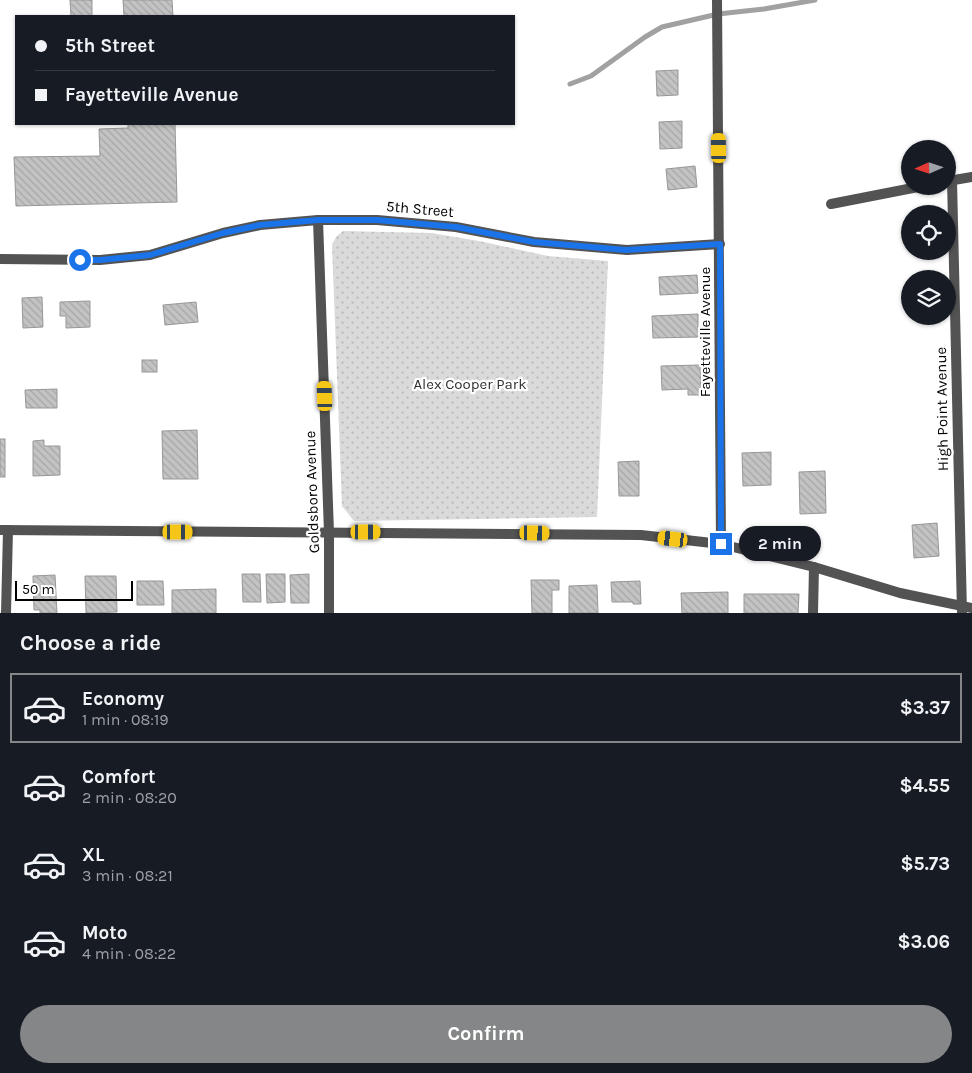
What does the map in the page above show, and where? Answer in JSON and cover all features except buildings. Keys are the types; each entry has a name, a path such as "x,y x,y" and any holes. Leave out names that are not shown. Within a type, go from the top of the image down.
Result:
{"street":[{"name":"Fayetteville Avenue","path":"717,0 721,544"},
{"path":"956,180 972,176"},
{"path":"831,204 901,190"},
{"name":"High Point Avenue","path":"950,195 961,610"},
{"name":"5th Street","path":"0,259 100,260 150,255 223,233 260,225 318,220 377,220 456,227 534,242 626,250 720,244"},
{"name":"Goldsboro Avenue","path":"318,220 330,533 329,613"},
{"path":"6,613 4,530 641,535 721,544 814,568 961,610 972,608"},
{"path":"813,613 814,568"}],"green space":[{"name":"Alex Cooper Park","path":"343,231 431,233 548,256 608,261 597,517 354,521 342,506 332,245 336,237"}],"waterway":[{"path":"570,84 591,76 662,27 718,14 764,9 815,0"}],"route":[{"path":"80,260 150,255 223,233 260,225 318,220 377,220 456,227 534,242 626,250 720,244 721,544"}]}
